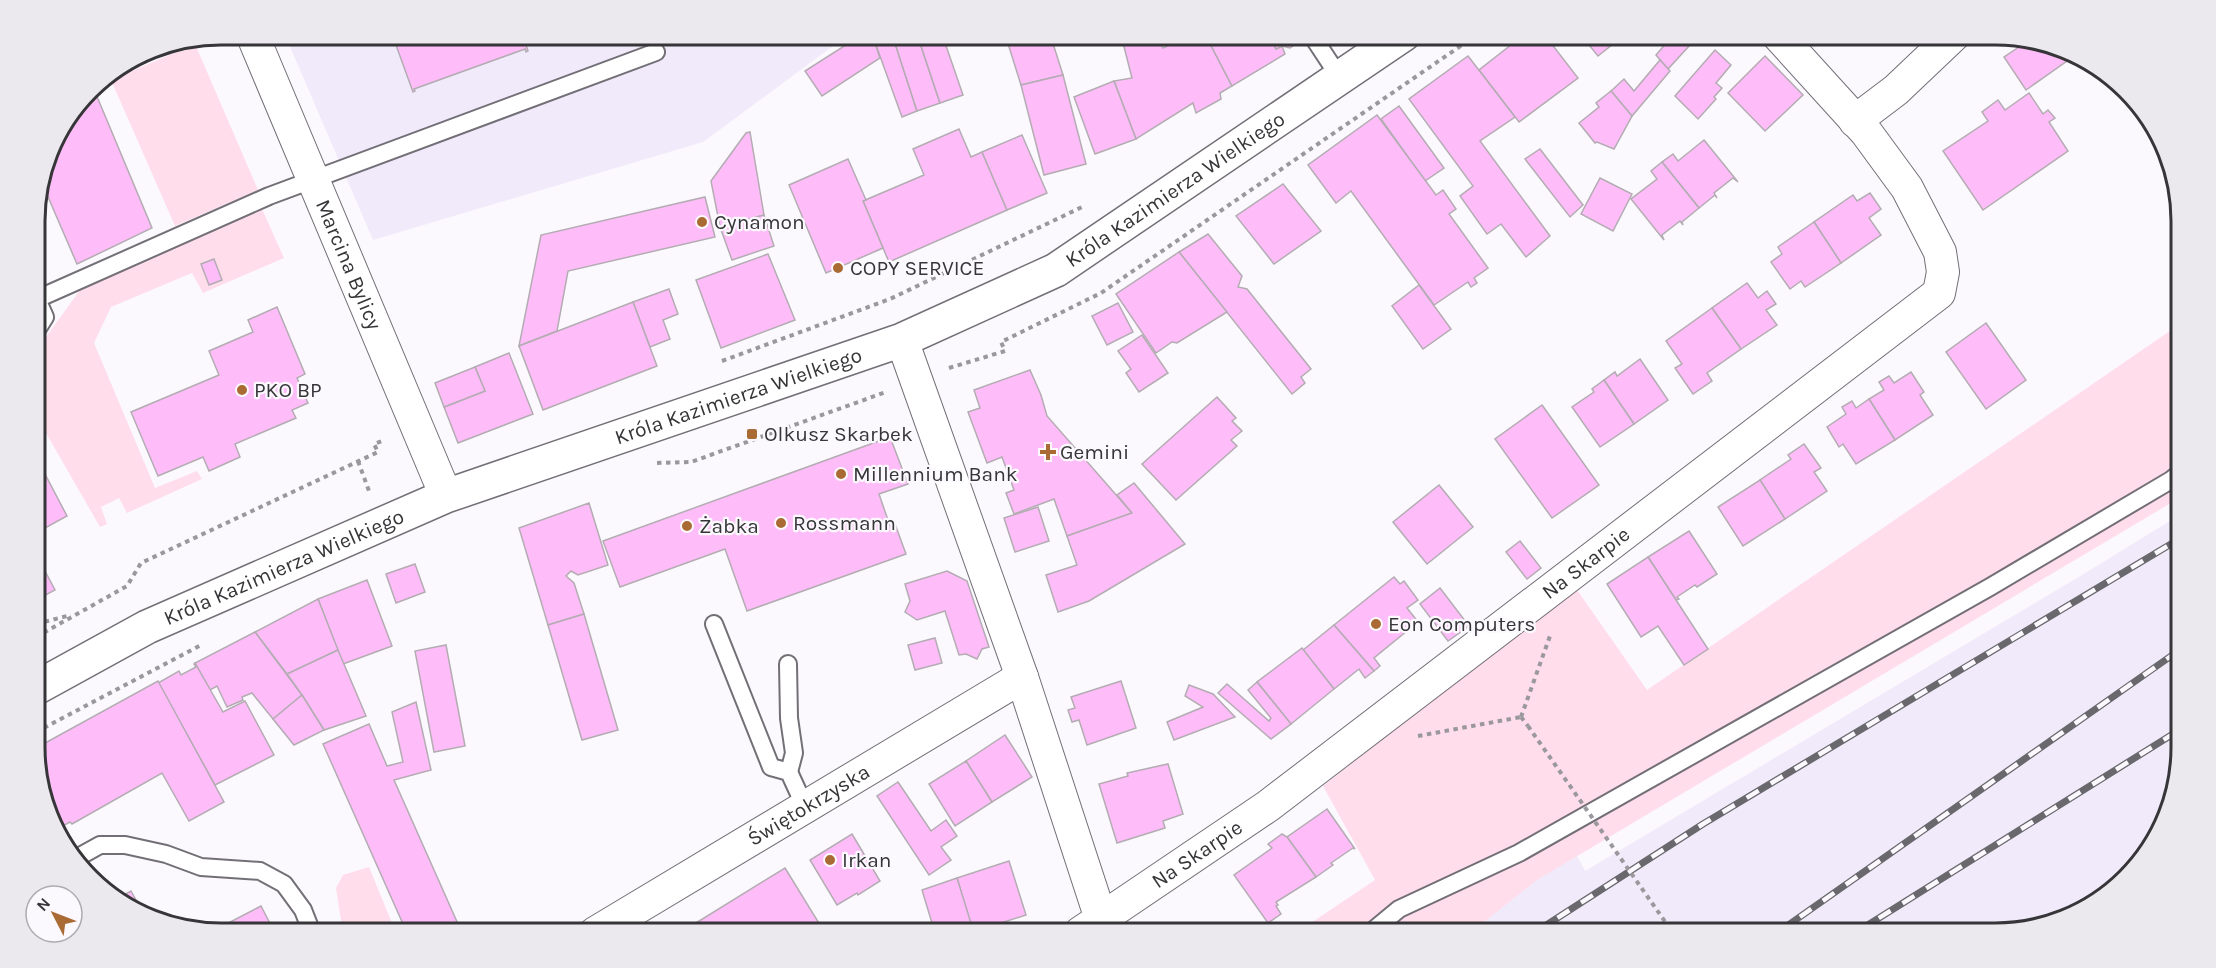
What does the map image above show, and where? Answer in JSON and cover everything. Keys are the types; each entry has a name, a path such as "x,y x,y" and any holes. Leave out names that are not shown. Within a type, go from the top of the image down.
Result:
{"street":[{"name":"Marcina Bylicy","path":"257,45 446,496"},
{"name":"Króla Kazimierza Wielkiego","path":"45,683 147,627 446,496 902,340 1056,270 1388,45"},
{"path":"1787,45 1860,126 1943,45"},
{"name":"Na Skarpie","path":"1094,923 1268,806 1939,292 1943,272 1940,252 1907,188 1860,126"},
{"path":"902,340 1022,677 1089,923"},
{"name":"Świętokrzyska","path":"611,923 1022,677"}],"lane":[{"path":"1318,45 1340,78"},
{"path":"45,292 312,179 656,52"},
{"path":"1382,923 1399,909 1448,888 1529,848 1990,587 2171,480"},
{"path":"714,624 771,767 789,772"},
{"path":"788,664 789,718 794,753 789,772 805,807"},
{"path":"82,855 100,845 125,845 166,854 201,867 260,871 284,884 303,910 308,923"}],"path":[{"path":"649,464 691,462 896,388 915,379 1005,351 1001,342 1101,293 1462,45"},
{"path":"711,365 890,299 1083,206"},
{"path":"45,632 127,586 141,563 378,452 374,444"},
{"path":"1521,717 1561,605 1561,580"},
{"path":"45,622 77,613"},
{"path":"45,727 206,642"},
{"path":"1521,717 1666,923"},
{"path":"1411,737 1521,717"}],"shaded area":[{"path":"289,45 834,45 703,142 373,240"},
{"path":"196,47 258,190 175,226 112,83 124,74 185,48"},
{"path":"262,209 284,258 203,293 192,273 111,307 94,343 155,488 197,471 202,479 127,513 119,498 101,507 107,524 100,527 45,431 45,338 83,286"},
{"path":"2171,330 2171,503 1537,880 1483,923 1311,923 1375,880 1323,786 1575,587 1647,690"},
{"path":"2171,520 2171,747 2168,782 2158,815 2135,854 2111,879 2073,905 2030,920 2007,923 1473,923 1574,850 1585,871"},
{"path":"369,867 392,923 341,923 336,888 343,875"}],"building":[{"path":"396,45 526,45 528,51 526,52 525,49 414,89 413,92"},
{"path":"846,45 876,45 880,58 822,96 805,71"},
{"path":"876,45 896,45 917,111 902,117"},
{"path":"896,45 921,45 940,103 917,111"},
{"path":"921,45 946,45 963,95 940,103"},
{"path":"1008,45 1053,45 1063,75 1021,85"},
{"path":"1124,45 1161,45 1163,48 1169,45 1211,45 1232,86 1220,93 1221,99 1196,113 1193,103 1136,139 1114,81 1132,78"},
{"path":"1211,45 1274,45 1276,49 1282,46 1285,54 1232,86"},
{"path":"1274,45 1294,45 1290,48 1282,46 1276,49"},
{"path":"1511,45 1552,45 1578,78 1519,122 1479,70"},
{"path":"1589,45 1612,45 1598,56"},
{"path":"1665,45 1690,45 1668,69 1656,55"},
{"path":"2020,47 2052,54 2067,61 2026,90 2004,57"},
{"path":"1715,50 1731,65 1716,83 1722,88 1714,97 1716,99 1698,119 1675,96"},
{"path":"1468,56 1515,117 1480,141 1550,236 1526,257 1501,224 1487,234 1460,196 1473,186 1409,99"},
{"path":"1765,56 1803,95 1765,131 1728,93"},
{"path":"1660,60 1670,71 1632,116 1611,91 1624,79 1634,91"},
{"path":"1063,75 1086,164 1044,175 1021,85"},
{"path":"1114,81 1136,139 1095,154 1074,97"},
{"path":"1611,91 1632,116 1614,149 1595,143 1579,123 1599,107 1596,103"},
{"path":"2029,93 2043,114 2048,110 2055,118 2049,122 2068,151 1983,210 1943,151 1988,121 1982,112 1998,100 2005,110"},
{"path":"97,96 152,228 77,264 47,196 58,153 75,123"},
{"path":"1399,106 1444,168 1425,181 1381,119"},
{"path":"1377,115 1436,195 1443,190 1456,209 1449,214 1488,268 1474,278 1477,283 1471,287 1468,282 1434,305 1351,191 1336,203 1308,165"},
{"path":"959,129 971,157 982,152 1007,210 889,262 863,201 924,175 913,149"},
{"path":"750,132 764,215 720,227 711,181 746,133"},
{"path":"1022,135 1047,193 1007,210 982,152"},
{"path":"1704,140 1738,182 1733,178 1714,193 1717,198 1715,195 1699,208 1662,162 1673,154 1678,161"},
{"path":"1540,149 1583,205 1570,217 1525,159"},
{"path":"848,159 883,248 826,273 789,185"},
{"path":"1662,162 1699,208 1682,222 1683,225 1680,221 1662,235 1664,240 1631,199 1657,179 1651,171"},
{"path":"1600,178 1632,194 1613,231 1581,214"},
{"path":"1283,184 1321,231 1274,264 1236,216"},
{"path":"1870,193 1881,209 1869,218 1881,235 1841,263 1814,222 1853,195 1857,201"},
{"path":"705,197 715,237 568,271 557,331 519,346 541,235"},
{"path":"764,215 774,246 732,260 720,227"},
{"path":"1814,222 1841,263 1805,287 1801,281 1790,289 1771,262 1782,254 1778,247"},
{"path":"1208,234 1242,276 1238,287 1247,289 1311,369 1301,377 1305,383 1292,394 1179,252"},
{"path":"1179,252 1227,312 1177,343 1172,342 1156,353 1116,294"},
{"path":"768,254 795,320 721,348 696,280"},
{"path":"214,259 222,280 209,285 201,264"},
{"path":"1747,283 1758,298 1767,291 1776,304 1766,310 1777,325 1741,349 1712,308"},
{"path":"1419,285 1451,329 1423,349 1392,306"},
{"path":"669,289 678,314 663,320 670,339 650,347 633,302"},
{"path":"633,302 657,366 543,410 519,346"},
{"path":"1118,303 1133,332 1107,345 1092,316"},
{"name":"PKO BP","path":"277,307 305,374 297,378 308,403 292,410 296,418 235,444 240,457 209,471 203,457 158,476 131,412 219,375 209,351 253,332 248,320"},
{"path":"1712,308 1741,349 1707,373 1712,381 1693,394 1675,368 1682,364 1666,341"},
{"path":"1986,323 2026,380 1986,409 1946,352"},
{"path":"1142,335 1168,373 1139,392 1126,373 1131,369 1118,351"},
{"path":"509,353 533,414 458,443 444,407 485,391 475,367"},
{"path":"1640,359 1668,400 1634,424 1604,380 1615,372 1617,376"},
{"path":"475,367 485,391 444,407 435,383"},
{"path":"1030,370 1047,416 1132,513 1067,536 1054,499 1014,514 1006,493 1014,490 1002,457 987,463 968,412 980,408 974,390"},
{"path":"1911,372 1924,392 1920,395 1933,415 1895,440 1869,399 1884,390 1879,382 1889,376 1894,383"},
{"path":"1604,380 1634,424 1600,447 1572,407 1594,392 1592,389"},
{"path":"1217,397 1236,418 1232,421 1242,431 1231,440 1237,446 1176,500 1142,464"},
{"path":"1869,399 1895,440 1856,464 1843,444 1839,447 1827,427 1846,414 1842,407 1852,401 1856,408"},
{"path":"1542,405 1599,485 1552,518 1495,439"},
{"path":"890,437 908,484 879,494 890,526 895,524 906,554 747,611 725,549 620,587 603,541"},
{"path":"1804,444 1821,468 1814,472 1827,491 1785,519 1760,480 1791,459 1788,455"},
{"path":"45,474 67,516 45,528"},
{"path":"1760,480 1785,519 1743,546 1718,507"},
{"path":"1134,483 1185,544 1089,601 1058,612 1046,575 1077,565 1067,536 1132,513 1117,495"},
{"path":"1439,485 1473,527 1427,564 1393,522"},
{"path":"589,503 608,565 578,575 571,571 566,576 574,583 584,614 548,625 519,528"},
{"path":"1038,507 1049,541 1015,552 1004,518"},
{"path":"1689,531 1717,574 1697,587 1695,585 1676,600 1648,557"},
{"path":"1520,541 1541,568 1527,579 1506,552"},
{"path":"1648,557 1708,649 1684,665 1658,626 1641,637 1607,584"},
{"path":"415,564 425,592 396,603 386,574"},
{"path":"45,571 55,590 45,595"},
{"path":"947,571 967,581 989,647 982,649 977,659 966,654 959,655 945,611 917,620 905,612 910,601 905,584"},
{"name":"Eon Computers","path":"1394,577 1400,584 1404,581 1418,600 1407,608 1418,622 1374,658 1380,666 1374,671 1334,625"},
{"path":"367,580 392,646 343,664 318,599"},
{"path":"1440,588 1469,626 1448,641 1420,604"},
{"path":"318,599 338,650 287,674 255,632"},
{"path":"584,614 618,730 582,740 548,625"},
{"path":"1334,625 1374,671 1365,678 1359,669 1334,689 1303,650"},
{"path":"255,632 302,695 273,719 252,693 227,707 217,686 210,690 195,663"},
{"path":"935,638 942,663 915,670 908,645"},
{"path":"446,645 465,746 434,752 415,651"},
{"path":"1302,648 1334,689 1291,724 1257,682"},
{"path":"338,650 366,716 324,730 287,674"},
{"path":"195,663 223,712 245,701 274,755 215,785 158,683 179,671 181,675 196,667"},
{"path":"158,681 224,802 189,821 162,773 72,824 70,822 64,825 51,793 45,743"},
{"path":"1121,681 1136,728 1087,745 1079,720 1072,722 1068,710 1075,708 1071,697"},
{"path":"1257,682 1291,724 1271,739 1218,693 1227,684 1269,721 1271,718 1248,690"},
{"path":"1189,685 1213,694 1235,717 1174,740 1167,722 1203,707 1185,696"},
{"path":"302,695 324,730 294,745 273,719"},
{"path":"416,702 431,770 394,780 458,923 403,923 323,744 369,724 387,766 403,762 392,712"},
{"path":"1005,735 1032,777 992,802 966,761"},
{"path":"966,761 992,802 955,826 929,784"},
{"path":"1168,764 1183,814 1163,821 1165,828 1117,843 1099,784 1128,776 1127,773"},
{"path":"898,782 931,831 946,820 957,836 941,847 951,860 929,875 877,796"},
{"path":"1327,809 1355,849 1353,848 1331,863 1333,865 1316,877 1287,837"},
{"path":"852,834 880,881 837,905 810,860"},
{"path":"1282,834 1287,837 1316,877 1276,902 1281,914 1268,923 1234,875 1272,848 1268,844"},
{"path":"1009,861 1026,915 1001,923 970,923 957,878"},
{"path":"785,868 819,923 696,923"},
{"path":"957,878 971,923 932,923 922,890"},
{"path":"131,891 137,901 133,899 125,894"},
{"path":"261,906 270,923 228,923"}],"railway":[{"path":"1550,923 1703,824 2171,544"},
{"path":"1791,923 2171,656"},
{"path":"1871,923 2171,735"}],"place":[{"name":"Cynamon","path":"702,222"},
{"name":"COPY SERVICE","path":"838,268"},
{"name":"PKO BP","path":"242,390"},
{"name":"Olkusz Skarbek","path":"752,434"},
{"name":"Gemini","path":"1048,452"},
{"name":"Millennium Bank","path":"841,474"},
{"name":"Rossmann","path":"781,523"},
{"name":"Żabka","path":"687,526"},
{"name":"Eon Computers","path":"1376,624"},
{"name":"Irkan","path":"830,860"}]}
